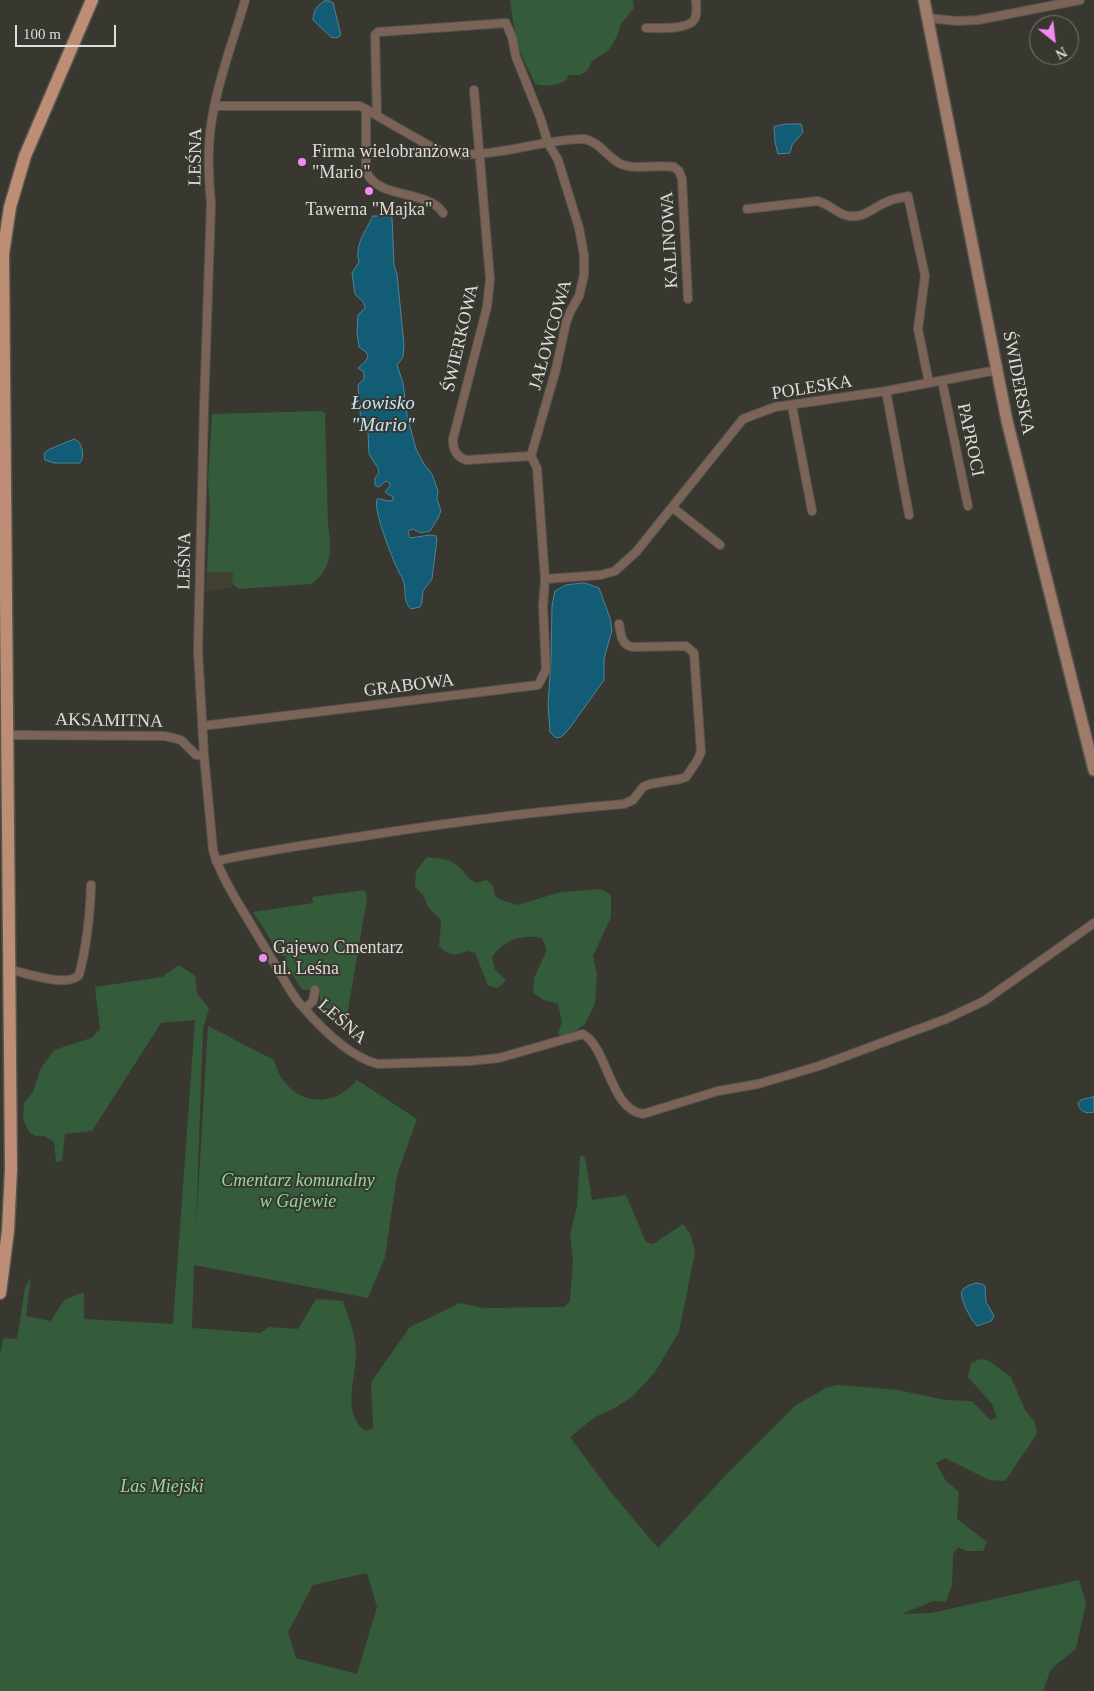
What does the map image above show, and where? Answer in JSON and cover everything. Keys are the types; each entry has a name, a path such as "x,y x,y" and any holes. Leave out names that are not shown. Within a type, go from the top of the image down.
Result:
{"main road":[{"path":"0,1293 10,1207 11,1150 7,735 3,583 2,285 4,240 14,191 25,156 92,0"}],"street":[{"name":"LEŚNA","path":"244,0 214,106 208,154 211,204 198,650 202,726 213,850 216,861 263,945 300,1004 337,1041 366,1061 378,1064 470,1061 498,1058 583,1034 590,1038 596,1047 613,1085 625,1102 633,1112 643,1114 819,1066 946,1019 984,1001 1094,923"},
{"path":"646,28 681,27 689,24 694,20 696,0"},
{"name":"ŚWIDERSKA","path":"924,0 1021,483 1094,770"},
{"path":"928,18 957,21 978,20 1080,0"},
{"name":"JAŁOWCOWA","path":"377,115 375,34 378,32 506,23 548,143 558,160 579,228 584,255 584,275 579,296 566,323 556,369 531,456"},
{"name":"ŚWIERKOWA","path":"474,90 489,265 489,291 487,307 453,439 453,446 459,457 466,460 531,456"},
{"name":"KALINOWA","path":"214,106 351,105 366,109 447,154 479,154 576,139 592,140 619,163 632,166 674,167 682,179 688,299"},
{"path":"366,109 366,171 368,175 382,187 435,204 443,213"},
{"path":"747,209 817,201 840,213 854,216 863,215 887,201 908,196 925,276 918,329 929,383"},
{"name":"POLESKA","path":"545,579 601,575 615,571 636,552 743,419 769,409 886,391 997,370"},
{"name":"PAPROCI","path":"942,381 968,506"},
{"path":"886,391 909,515"},
{"path":"792,406 812,511"},
{"path":"531,456 537,468 545,579"},
{"path":"672,507 720,545"},
{"name":"GRABOWA","path":"202,726 538,685 546,670 543,606 545,579"},
{"path":"216,861 255,852 438,824 557,809 624,804 633,800 643,788 650,784 686,777 692,770 701,752 694,653 686,646 627,646 621,638 619,624"},
{"name":"AKSAMITNA","path":"7,735 165,736 181,740 196,755 204,755"},
{"path":"9,970 46,979 69,980 76,978 80,971 89,930 91,885"},
{"path":"305,1009 313,1001 315,990"}],"shaded area":[{"path":"207,572 233,572 232,588 206,591"}],"green space":[{"path":"510,0 633,0 634,8 621,24 609,50 592,61 587,71 580,75 568,75 567,80 559,84 544,85 535,84 519,48"},
{"path":"321,411 325,413 330,542 329,557 324,572 312,584 239,589 232,584 233,572 207,572 210,509 208,481 212,414"},
{"path":"427,857 454,863 476,883 486,880 493,885 495,896 517,905 561,892 601,889 611,895 611,917 593,956 597,974 595,1004 585,1024 570,1035 560,1036 558,1033 562,1022 558,1004 544,1000 533,993 534,978 547,950 542,938 528,937 514,940 508,942 497,951 492,957 495,970 506,980 496,988 488,985 475,953 467,951 452,954 439,946 440,919 428,907 423,895 415,887 416,871"},
{"path":"365,890 367,898 347,1016 335,1010 321,1008 319,990 303,990 300,987 286,964 285,956 281,956 280,951 278,951 253,912 313,903 312,897"},
{"path":"179,965 195,976 197,993 209,1009 203,1028 196,1227 208,1026 274,1060 288,1086 298,1094 321,1100 334,1097 346,1091 357,1080 417,1119 397,1175 385,1257 368,1298 194,1265 192,1328 260,1333 269,1327 298,1329 316,1299 343,1301 352,1327 356,1347 352,1395 353,1415 365,1431 373,1428 371,1382 410,1327 460,1303 484,1308 564,1307 570,1301 573,1259 570,1235 577,1206 580,1156 585,1157 592,1200 626,1195 646,1242 653,1244 683,1224 691,1235 695,1252 679,1332 655,1372 633,1396 615,1408 595,1417 570,1437 610,1491 658,1548 724,1477 796,1405 826,1388 837,1385 898,1390 945,1400 972,1401 990,1420 997,1418 992,1404 968,1377 971,1363 981,1359 989,1361 1011,1377 1025,1410 1035,1422 1037,1434 1005,1481 989,1480 945,1458 936,1463 946,1481 959,1492 957,1519 987,1542 983,1551 966,1551 958,1547 953,1554 952,1585 946,1602 933,1601 902,1614 931,1613 1079,1580 1086,1603 1076,1649 1051,1669 1043,1691 0,1691 0,1355 3,1338 17,1339 25,1288 31,1277 26,1316 51,1321 64,1300 84,1292 84,1319 173,1324 195,1020 161,1023 92,1131 65,1134 62,1161 56,1162 54,1142 44,1136 36,1136 29,1132 23,1119 24,1103 33,1092 41,1068 54,1050 91,1038 100,1029 95,987 162,977","holes":["367,1573 377,1607 357,1674 296,1658 288,1632 313,1585"]}],"water":[{"path":"325,1 333,3 341,35 337,38 331,37 313,20 316,8"},
{"path":"787,124 801,124 803,132 792,145 790,153 778,154 774,127"},
{"name":"Łowisko \"Mario\"","path":"373,216 391,216 392,218 394,265 397,274 404,345 403,357 397,365 403,383 407,415 416,449 432,474 438,491 437,499 441,511 430,531 421,533 413,529 408,531 410,538 430,535 436,536 437,539 432,579 423,591 420,607 411,609 406,599 403,580 388,545 378,513 377,499 393,500 393,497 385,492 390,483 386,481 379,487 375,485 375,478 379,473 378,468 369,454 368,433 362,428 361,424 358,385 364,379 364,372 358,368 368,357 366,352 359,347 357,333 358,315 365,308 363,302 355,294 352,273 359,262 359,244"},
{"path":"75,439 80,444 82,450 82,460 80,463 54,463 45,460 44,454 48,450"},
{"path":"585,583 599,588 610,618 612,630 604,659 604,680 569,729 561,737 556,738 550,732 548,705 552,606 555,591 566,585"},
{"path":"1094,1097 1094,1112 1088,1113 1082,1110 1078,1103 1081,1100"},
{"path":"976,1283 985,1286 986,1302 994,1316 991,1321 977,1326 966,1310 962,1299 964,1288"}],"place":[{"name":"Firma wielobranżowa \"Mario\"","path":"302,162"},
{"name":"Tawerna \"Majka\"","path":"369,191"},
{"name":"Gajewo Cmentarz ul. Leśna","path":"263,958"}],"park label":[{"name":"Cmentarz komunalny w Gajewie","path":"298,1191"},
{"name":"Las Miejski","path":"162,1487"}]}
